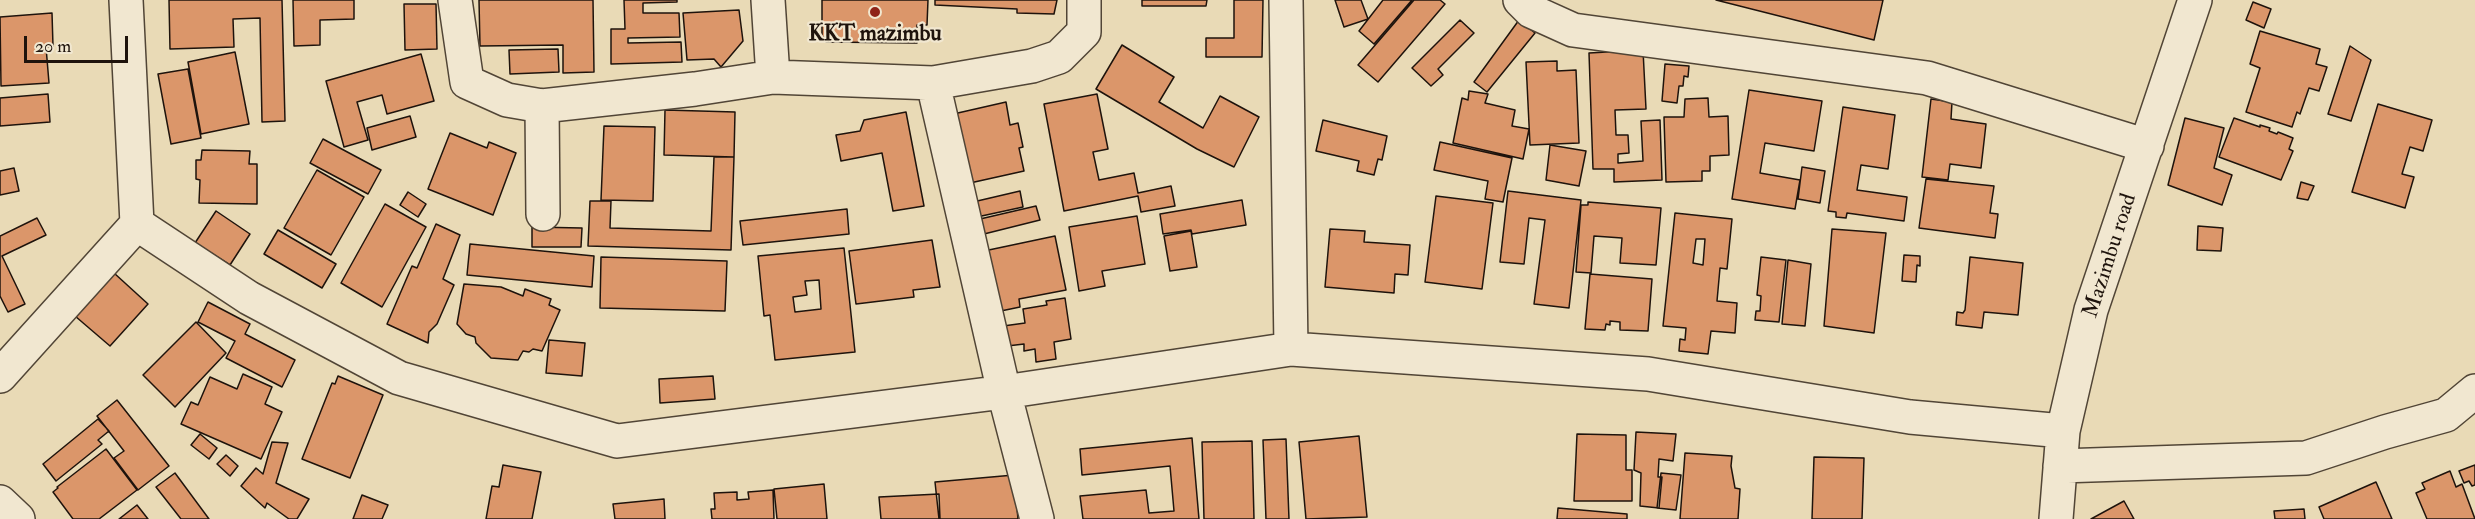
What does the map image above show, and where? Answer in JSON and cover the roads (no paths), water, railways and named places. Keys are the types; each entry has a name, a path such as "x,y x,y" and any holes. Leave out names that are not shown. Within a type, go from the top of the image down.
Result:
{"street":[{"path":"0,376 137,224 126,0"},
{"path":"455,0 466,82 507,100 542,106 695,89 773,77 933,83 1032,66 1059,57 1084,32 1084,0"},
{"path":"768,0 773,77"},
{"path":"1286,0 1291,350"},
{"path":"1520,0 1531,11 1573,30 1927,78 2147,146"},
{"name":"Mazimbu road","path":"2056,519 2063,431 2091,310 2195,0"},
{"path":"933,83 1004,392 1037,519"},
{"path":"542,106 543,214"},
{"path":"137,224 249,298 399,378 617,441 1004,392 1291,350 1648,374 1910,417 2063,431"},
{"path":"2060,466 2306,458 2446,415 2475,391"},
{"path":"0,502 18,519"}],"place":[{"name":"KKT mazimbu","path":"875,12"}]}
